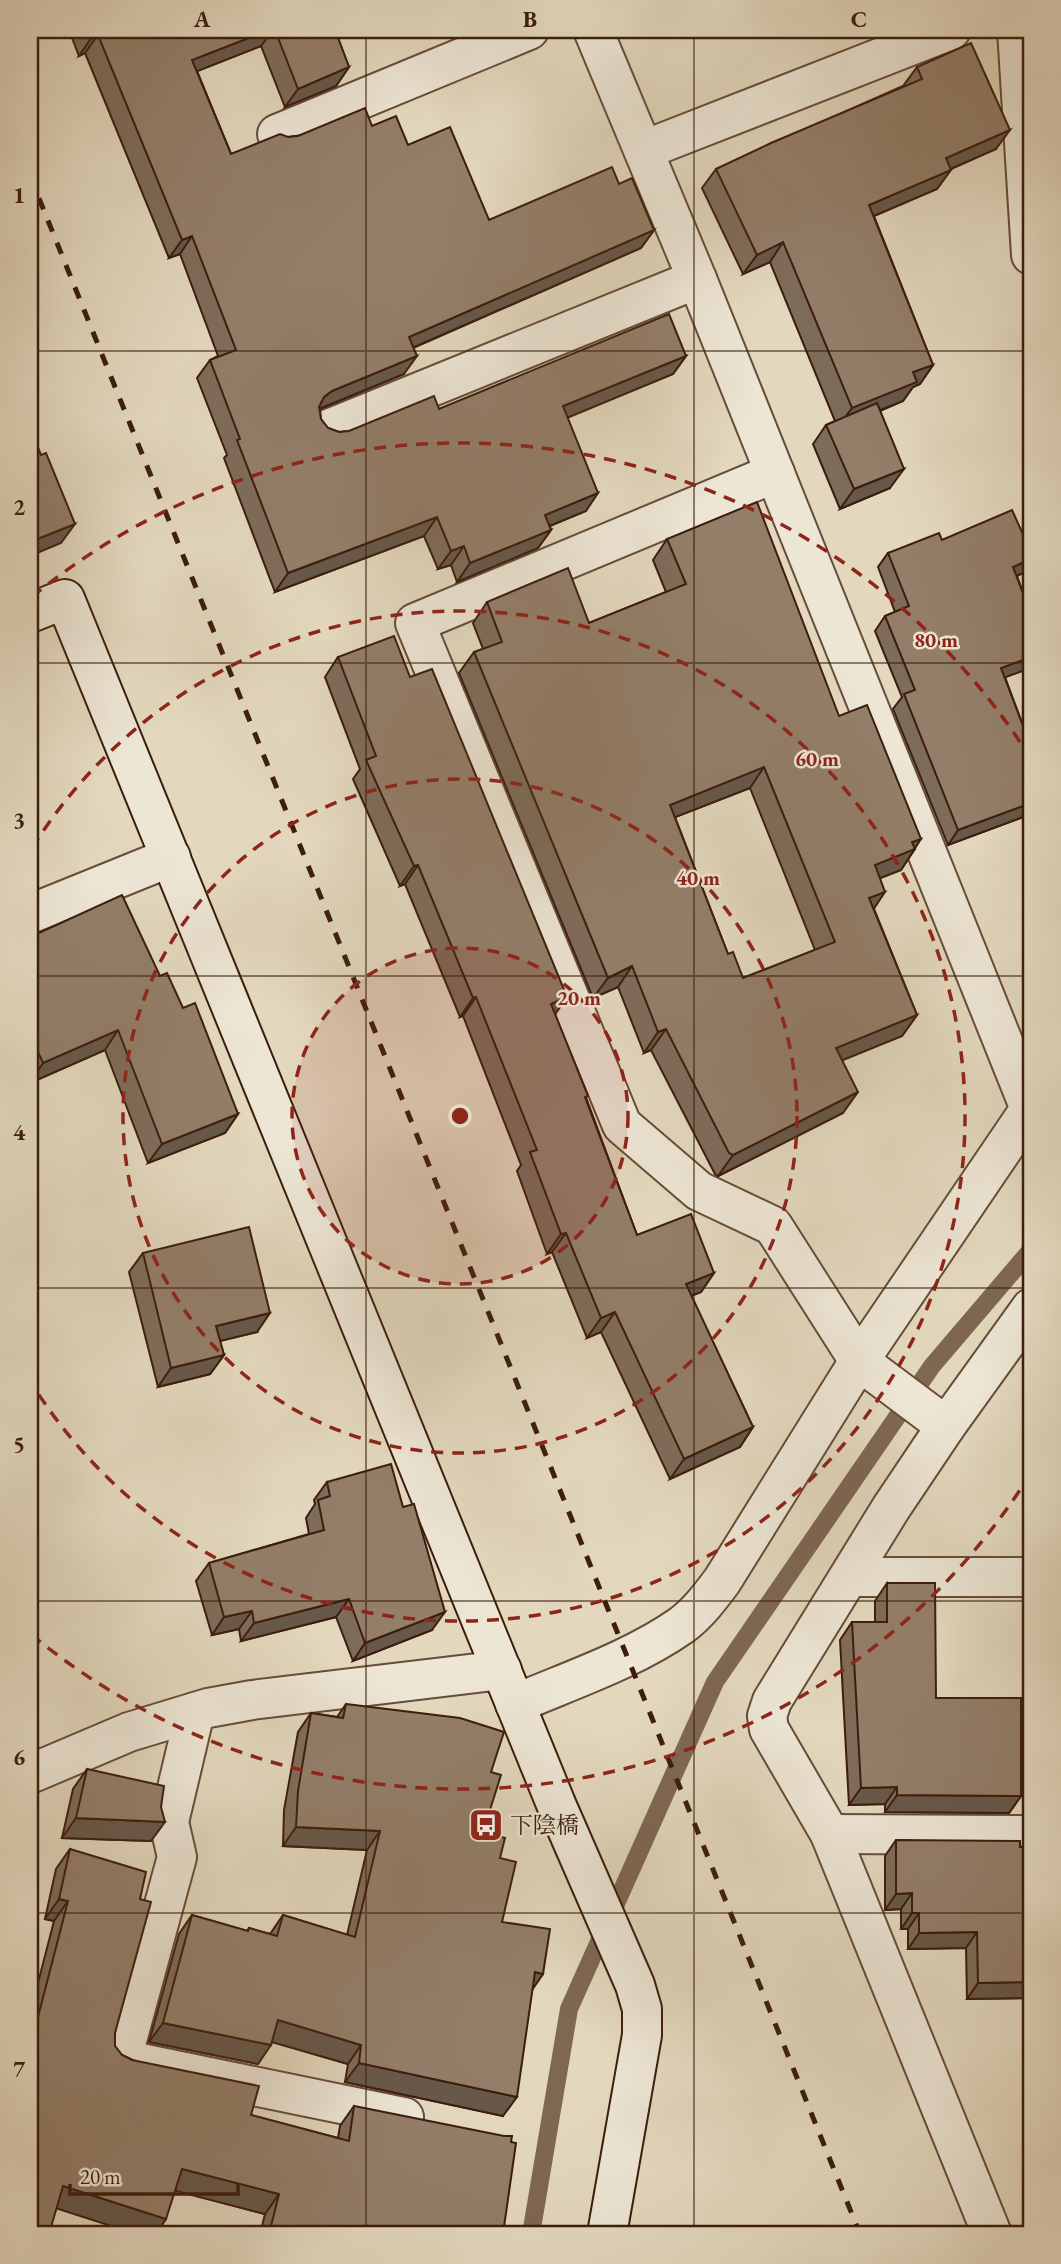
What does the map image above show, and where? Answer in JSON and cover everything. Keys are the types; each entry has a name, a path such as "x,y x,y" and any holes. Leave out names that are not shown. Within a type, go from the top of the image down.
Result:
{"street":[{"path":"276,134 529,30"},
{"path":"30,1774 129,1732 195,1712 252,1700 508,1687 655,1642 705,1605 722,1581 867,1368 1030,1108 697,279 593,30"},
{"path":"644,150 951,30"},
{"path":"1017,30 1031,256"},
{"path":"328,429 697,279"},
{"path":"775,473 415,623 622,1125 699,1191 773,1226 867,1368 936,1419"},
{"path":"30,613 65,599 556,1804 630,1973 642,2009 643,2022 607,2234"},
{"path":"30,914 171,857"},
{"path":"992,2234 830,1834 769,1729 767,1716 772,1701 849,1577 936,1419 1031,1308"},
{"path":"849,1577 1031,1577"},
{"path":"195,1712 169,1822 177,1857 122,2059 441,2124"},
{"path":"830,1834 1031,1835"}],"building":[{"path":"89,30 269,30 192,60 231,154 280,134 298,136 365,108 372,126 396,116 408,145 450,127 489,220 612,167 619,184 632,178 654,230 409,337 417,356 332,391 324,397 319,407 321,419 328,428 339,432 349,431 434,396 439,409 669,314 686,356 563,406 598,493 545,515 551,530 470,563 464,546 451,551 437,517 288,573 237,440 240,439 210,360 236,350 192,236 182,240 98,35 92,37"},
{"path":"275,30 335,30 349,67 298,89"},
{"path":"971,43 1010,130 946,158 951,170 869,205 933,365 913,372 917,382 852,408 783,242 757,255 716,169 922,79 917,67"},
{"path":"877,403 904,469 854,489 826,425"},
{"path":"30,427 41,455 46,453 75,524 30,542"},
{"path":"757,502 839,716 867,705 921,839 912,842 915,849 875,865 885,892 869,898 917,1015 836,1048 858,1092 733,1155 729,1153 666,1029 658,1032 632,966 608,978 474,652 502,642 487,602 568,568 589,623 686,584 667,539","holes":["764,767 835,942 743,978 733,952 728,954 670,805"]},
{"path":"1012,510 1031,552 1031,559 1013,567 1031,614 1031,630 1023,633 1031,657 1001,668 1031,747 1031,803 958,830 904,694 915,690 885,616 909,606 888,553 939,533 942,540"},
{"path":"394,636 410,677 432,669 567,997 551,1004 588,1096 585,1097 637,1235 691,1214 714,1273 686,1284 753,1427 684,1459 615,1312 601,1318 566,1233 561,1234 530,1152 537,1150 476,997 473,998 418,865 414,866 366,760 376,756 338,657"},
{"path":"122,895 160,976 167,973 183,1008 195,1003 238,1114 162,1144 118,1030 43,1063 30,1034 30,937"},
{"path":"249,1227 270,1313 216,1326 224,1355 171,1368 143,1253"},
{"path":"391,1464 403,1507 414,1504 445,1612 365,1643 349,1599 254,1623 252,1611 224,1617 209,1563 324,1530 318,1500 330,1496 327,1482"},
{"path":"887,1583 935,1583 936,1698 1021,1698 1021,1796 897,1795 897,1787 861,1788 852,1622 887,1622"},
{"path":"346,1704 460,1718 504,1732 491,1772 501,1775 483,1832 505,1838 500,1858 516,1862 502,1922 550,1929 543,1974 535,1972 517,2097 359,2063 361,2045 278,2020 271,2045 163,2023 192,1915 248,1931 249,1928 277,1936 283,1915 355,1937 380,1831 296,1827 298,1791 311,1713 343,1718"},
{"path":"87,1769 164,1786 161,1807 165,1822 76,1818"},
{"path":"896,1840 1020,1841 1020,1847 1031,1847 1031,1982 978,1983 977,1932 919,1933 919,1913 912,1913 912,1893 896,1894"},
{"path":"70,1849 146,1872 140,1899 151,1902 115,2033 115,2046 122,2055 132,2060 259,2086 251,2115 349,2141 354,2106 512,2136 511,2142 516,2143 503,2234 424,2234 396,2231 395,2234 302,2234 271,2226 279,2194 182,2169 166,2219 63,2186 49,2234 30,2234 30,2039 32,2040 68,1901 59,1899"}],"waterway":[{"path":"531,2234 569,2009 715,1682 932,1366 1031,1250"}],"railway":[{"path":"30,176 860,2234"}],"place":[{"name":"下陰橋","path":"486,1825"}]}
